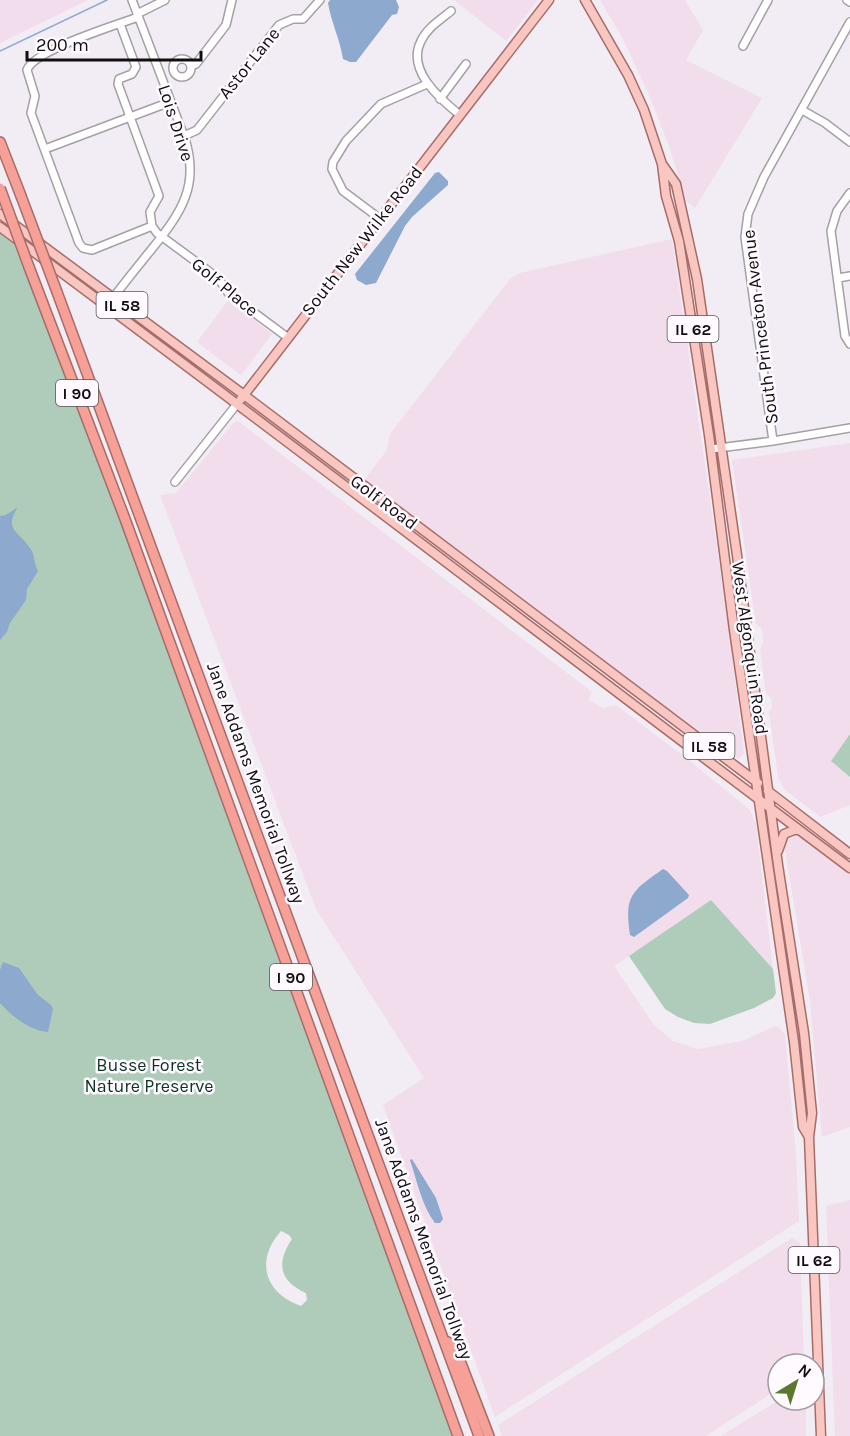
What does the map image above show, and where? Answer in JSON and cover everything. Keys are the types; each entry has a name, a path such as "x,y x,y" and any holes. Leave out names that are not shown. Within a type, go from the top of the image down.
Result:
{"highway":[{"name":"Jane Addams Memorial Tollway","path":"0,142 479,1436"},
{"name":"Jane Addams Memorial Tollway","path":"0,188 125,519 458,1436"},
{"path":"443,1336 457,1353 489,1436"}],"main road":[{"name":"South New Wilke Road","path":"237,404 549,0"},
{"name":"West Algonquin Road","path":"585,0 628,75 644,110 662,164 666,196 679,241 711,449 734,630 794,1042 803,1127 809,1137"},
{"name":"West Algonquin Road","path":"662,164 676,184 697,279 777,857 804,1033 812,1113 809,1137 821,1436"},
{"name":"Golf Road","path":"0,214 769,791"},
{"name":"Golf Road","path":"0,227 759,799"},
{"name":"IL 58","path":"769,791 850,854"},
{"name":"IL 58","path":"759,799 850,868"},
{"path":"777,857 784,834 799,830"}],"street":[{"name":"Lois Drive","path":"112,298 180,212 189,187 191,162 184,136 132,0"},
{"path":"120,24 136,67 132,74 118,81 159,196 150,212 152,226 92,250 83,248 79,243 31,113 35,96 27,70 28,66 61,46 120,24 165,0"},
{"path":"191,66 196,64 226,25 232,0"},
{"name":"Astor Lane","path":"184,136 197,130 279,25 293,19 303,19 320,0"},
{"path":"743,45 768,0"},
{"path":"451,11 430,27 420,41 417,53 427,84 440,99 460,115"},
{"name":"South Princeton Avenue","path":"773,441 746,237 748,214 764,177 850,22"},
{"path":"440,99 466,64"},
{"path":"379,218 344,191 332,170 333,162 353,132 381,104 427,84"},
{"path":"45,149 170,102"},
{"path":"802,110 825,123 850,142"},
{"path":"850,193 837,211 831,231 845,336 850,344"},
{"name":"Golf Place","path":"152,226 162,237 218,278 229,294 287,337"},
{"path":"837,278 850,276"},
{"path":"840,297 850,295"},
{"name":"South New Wilke Road","path":"175,482 237,404"},
{"path":"711,449 850,428"}],"shaded area":[{"path":"0,0 88,0 0,43"},
{"path":"454,0 538,0 506,41"},
{"path":"600,0 685,0 703,30 686,60 762,98 695,208 686,201 669,146 650,97 623,39"},
{"path":"672,239 728,622 744,753 739,759 614,670 364,480 387,450 390,434 510,279 520,273"},
{"path":"231,301 272,334 241,375 197,342 227,302"},
{"path":"238,421 592,692 589,700 603,708 616,705 690,761 750,810 756,825 773,969 711,901 614,966 654,1025 673,1041 698,1049 742,1041 775,1026 781,1029 785,1035 796,1154 799,1221 495,1417 383,1105 424,1078 316,909 160,495 176,493 234,422"},
{"path":"850,443 850,734 831,761 850,777 850,805 820,817 784,789 778,777 769,712 772,708 771,698 766,694 760,649 763,643 762,629 756,624 732,460"},
{"path":"796,833 803,835 850,874 850,1127 822,1137 810,1001 784,844 790,836"},
{"path":"850,1200 850,1436 835,1436 826,1206"},
{"path":"792,1238 800,1243 804,1352 766,1352 766,1397 706,1436 502,1436 498,1425"},
{"path":"766,1408 766,1412 806,1412 806,1436 721,1436"}],"green space":[{"name":"Busse Forest Nature Preserve","path":"0,227 19,242 457,1436 0,1436","holes":["281,1231 292,1239 284,1256 283,1270 290,1283 306,1293 307,1300 301,1306 279,1293 267,1274 268,1253 273,1242"]},
{"path":"850,734 850,777 831,761"},
{"path":"711,900 773,969 776,993 773,998 754,1008 710,1024 694,1023 665,1009 629,956"}],"water":[{"path":"330,0 396,0 399,7 397,14 392,15 356,62 350,62 343,59 329,10"},
{"path":"439,172 448,181 448,185 405,226 376,283 366,285 357,280 355,274 435,173"},
{"path":"18,507 12,526 32,550 38,571 27,589 26,600 0,640 0,516"},
{"path":"663,869 689,895 688,898 634,937 630,935 628,922 630,902 637,889"},
{"path":"3,962 19,968 38,995 51,1005 53,1009 48,1032 35,1029 22,1022 0,1003 0,970"},
{"path":"412,1159 436,1198 443,1219 440,1223 435,1223 420,1193 410,1160"}],"waterway":[{"path":"0,51 107,0"}]}
